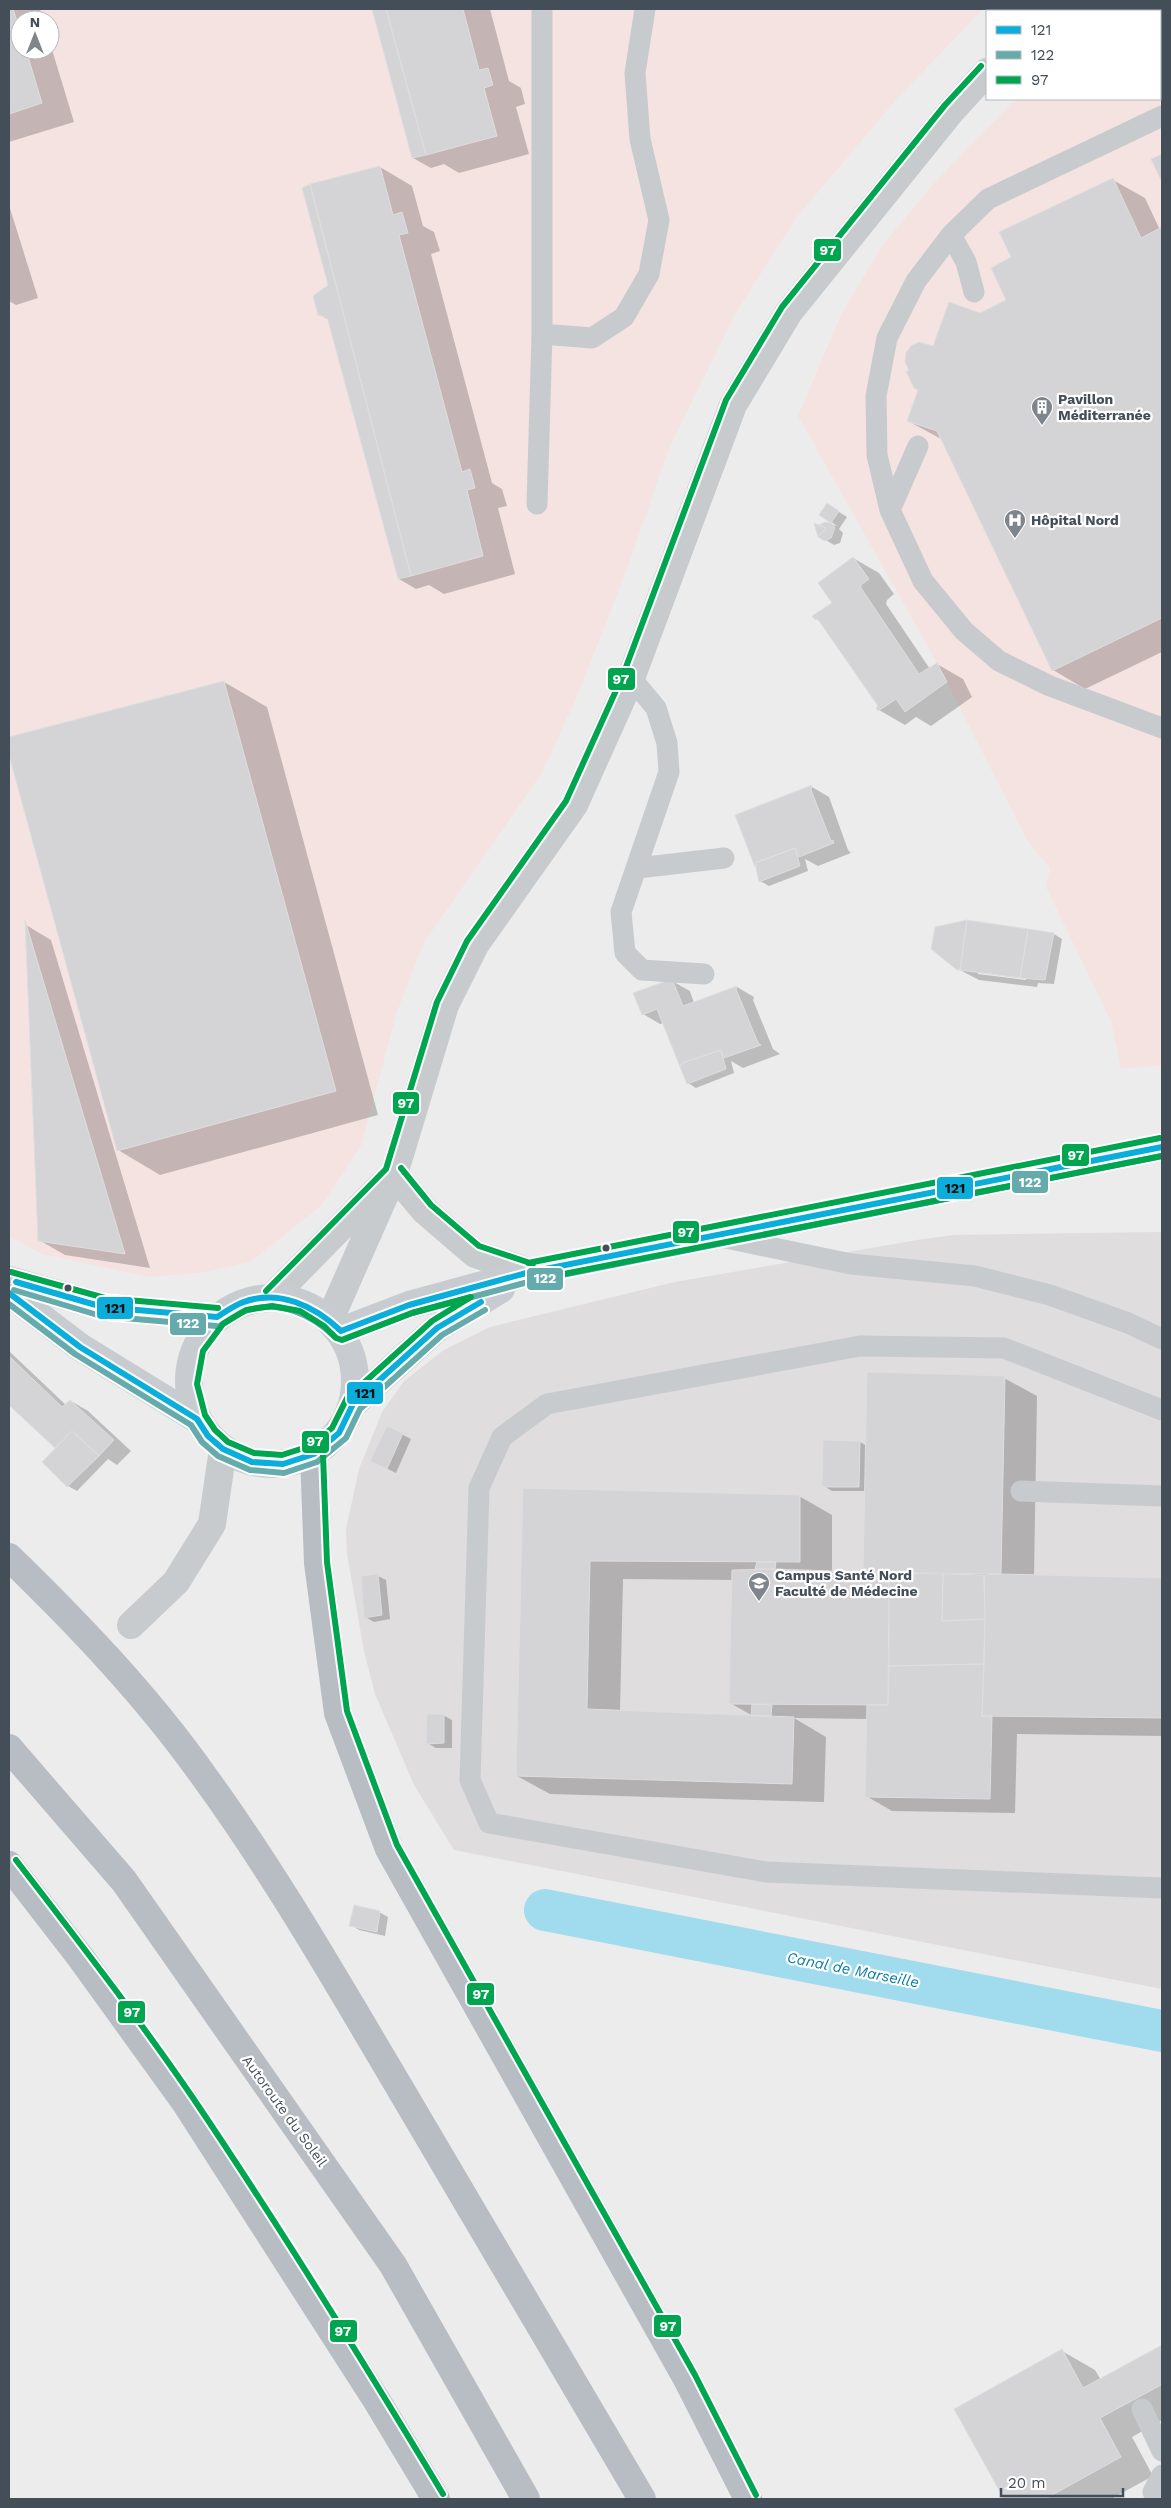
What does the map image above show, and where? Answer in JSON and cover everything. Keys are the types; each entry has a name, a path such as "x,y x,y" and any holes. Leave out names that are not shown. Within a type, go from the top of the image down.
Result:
{"highway":[{"path":"314,1454 318,1563 338,1713 389,1849 687,2379 748,2499"},
{"path":"9,1557 73,1619 150,1708 202,1773 243,1832 328,1968 642,2499"},
{"name":"Autoroute du Soleil","path":"9,1748 124,1881 393,2265 526,2499"},
{"path":"9,1865 81,1958 185,2102 378,2401 436,2499"}],"street":[{"path":"335,1325 394,1174 445,1005 475,945 574,805 631,678 733,405 789,312 952,110 986,73"},
{"path":"335,1325 530,1272 1162,1147"},
{"path":"394,1174 425,1211 475,1254 530,1272"},
{"path":"272,1296 394,1174"},
{"path":"353,1404 355,1366 335,1325 303,1303 272,1296 243,1302 217,1317 195,1347 188,1384 197,1419 208,1436 223,1449 252,1462 283,1464 314,1454 339,1433 353,1404 437,1328 530,1272"},
{"path":"9,1280 103,1308 217,1317"},
{"path":"9,1293 80,1347 197,1419"},
{"path":"131,1626 176,1582 212,1524 223,1449"}],"lane":[{"path":"537,504 542,334 542,9"},
{"path":"542,334 592,338 624,317 649,274 659,220 640,139 635,73 645,9"},
{"path":"1162,116 988,199 951,235 916,280 887,338 876,396 877,454 890,510 924,582 964,631 999,661 1050,686 1162,728"},
{"path":"951,235 966,262 974,292"},
{"path":"890,510 918,446"},
{"path":"631,678 656,708 667,743 669,772 638,868 621,912 625,953 642,970 704,974"},
{"path":"638,868 724,858"},
{"path":"715,1236 851,1264 975,1276 1050,1295 1128,1323 1162,1339"},
{"path":"1162,1410 1004,1348 860,1346 547,1404 502,1437 479,1488 470,1780 489,1823 766,1872 1162,1888"},
{"path":"1021,1491 1162,1496"},
{"path":"1142,2410 1162,2451"},
{"path":"1157,2499 1153,2492 1162,2475"}],"shaded area":[{"path":"9,9 983,9 895,101 796,218 736,313 670,446 624,577 578,694 542,773 423,944 396,1015 361,1146 321,1206 250,1262 200,1273 149,1277 42,1254 9,1236"},
{"name":"Hôpital Nord","path":"1162,9 1162,1065 1121,1069 1111,1021 1046,887 1050,868 1028,842 937,663 798,416 840,317 881,247 935,182 1015,100 1161,100 1161,10 1100,10"},
{"name":"Campus Santé Nord Faculté de Médecine","path":"1162,1232 1162,1989 454,1850 414,1785 375,1694 364,1651 347,1554 346,1529 359,1469 382,1412 404,1381 444,1350 490,1327 675,1282 954,1235"}],"building":[{"path":"9,9 13,9 10,10 10,60 29,60 42,103 9,114"},
{"path":"372,9 386,9 426,155 412,158"},
{"path":"386,9 463,9 479,70 488,68 493,85 484,88 497,136 426,155"},
{"path":"1162,154 1162,182 1151,159"},
{"path":"380,166 393,215 402,212 408,233 399,235 462,472 470,469 475,488 467,490 483,556 411,576 310,184"},
{"name":"Pavillon Méditerranée","path":"1113,178 1141,238 1162,227 1162,618 1052,671 937,431 907,421 918,390 914,388 906,371 909,371 905,362 906,353 911,346 919,342 933,346 949,302 980,313 1006,300 991,268 1011,257 999,232"},
{"path":"310,184 411,576 398,579 327,317 318,315 313,296 328,285 302,188"},
{"path":"827,503 839,511 831,523 819,515"},
{"path":"825,522 831,523 835,528 831,538 825,541 818,537 826,528 819,525"},
{"path":"814,523 826,528 818,537"},
{"path":"853,557 869,579 861,585 861,588 919,674 937,663 947,682 905,712 896,699 878,711 876,708 878,706 817,618 815,620 812,616 832,603 818,583"},
{"path":"224,681 336,1091 117,1151 9,755 9,737"},
{"path":"812,785 811,790 831,841 833,840 834,843 799,857 795,848 755,863 757,866 755,867 735,815"},
{"path":"795,848 800,866 759,882 755,863"},
{"path":"25,920 125,1254 38,1241"},
{"path":"967,920 1028,929 1020,978 960,970"},
{"path":"967,920 960,970 957,970 931,949 935,927"},
{"path":"1028,929 1054,933 1045,980 1020,978"},
{"path":"672,979 683,1006 737,986 736,989 758,1043 761,1045 724,1058 721,1050 682,1063 680,1067 657,1009 642,1015 633,993"},
{"path":"721,1050 726,1069 687,1084 680,1067 682,1063"},
{"path":"9,1356 62,1407 70,1400 114,1440 99,1456 72,1431 55,1448 9,1405"},
{"path":"867,1372 1005,1376 1001,1574 863,1572"},
{"path":"387,1426 403,1433 387,1469 370,1461"},
{"path":"72,1431 99,1456 67,1487 42,1462"},
{"path":"823,1440 860,1441 859,1487 822,1487"},
{"path":"523,1488 800,1495 800,1562 590,1561 587,1709 794,1717 792,1784 516,1776"},
{"path":"757,1562 776,1562 775,1569 755,1569"},
{"path":"775,1569 889,1573 888,1705 729,1704 732,1570"},
{"path":"889,1573 943,1574 942,1621 985,1619 984,1664 889,1666"},
{"path":"378,1574 382,1615 364,1618 361,1576"},
{"path":"943,1574 984,1575 985,1619 942,1621"},
{"path":"984,1575 1162,1578 1162,1718 982,1716 985,1619"},
{"path":"984,1664 982,1716 992,1716 990,1799 865,1797 867,1705 888,1705 889,1666"},
{"path":"752,1704 772,1705 771,1716 751,1716"},
{"path":"427,1714 444,1714 444,1743 426,1744"},
{"path":"354,1905 380,1911 377,1932 349,1926"},
{"path":"1162,2345 1162,2387 1161,2385 1100,2418 1121,2457 1045,2499 1004,2499 954,2409 1062,2349 1083,2388"}],"waterway":[{"name":"Canal de Marseille","path":"545,1910 1162,2031"}],"transit line":[{"name":"97","path":"266,1291 386,1169 437,1002 467,941 566,801 623,675 726,400 782,307 945,105 981,66"},
{"name":"97","path":"528,1263 1160,1138"},
{"name":"121","path":"341,1331 409,1305 530,1272 1162,1147"},
{"name":"122","path":"344,1339 412,1313 532,1281 1162,1156"},
{"name":"97","path":"533,1280 1162,1156"},
{"name":"97","path":"401,1168 431,1205 479,1246 533,1264"},
{"name":"97","path":"11,1272 105,1298 218,1308"},
{"name":"121","path":"16,1282 103,1307 217,1317"},
{"name":"122","path":"14,1290 101,1316 216,1326"},
{"name":"121","path":"9,1293 80,1347 197,1419 208,1436 223,1449 252,1462 283,1464 314,1454 339,1433 353,1404 437,1328 481,1302"},
{"name":"97","path":"471,1297 432,1321 347,1398 332,1428 310,1446 282,1455 254,1453 228,1442 215,1430 205,1415 197,1384 203,1351 223,1324 246,1310 272,1306 300,1311 324,1326 336,1338 342,1340 412,1313 471,1297"},
{"name":"121","path":"217,1317 241,1303 255,1299 282,1299 308,1307 341,1331"},
{"name":"122","path":"9,1304 75,1354 191,1425 202,1442 218,1456 250,1470 284,1473 317,1462 346,1438 360,1409 442,1335 485,1310"},
{"name":"122","path":"221,1325 245,1311 270,1307 282,1308 294,1311 316,1322 335,1337"},
{"name":"97","path":"323,1454 327,1562 347,1711 397,1845 695,2375 756,2495"},
{"name":"97","path":"16,1860 128,2007 193,2098 321,2294 443,2494"}],"place":[{"name":"Pavillon Méditerranée","path":"1042,426"},
{"name":"Hôpital Nord","path":"1015,539"},
{"name":"Campus Santé Nord Faculté de Médecine","path":"759,1602"}]}
